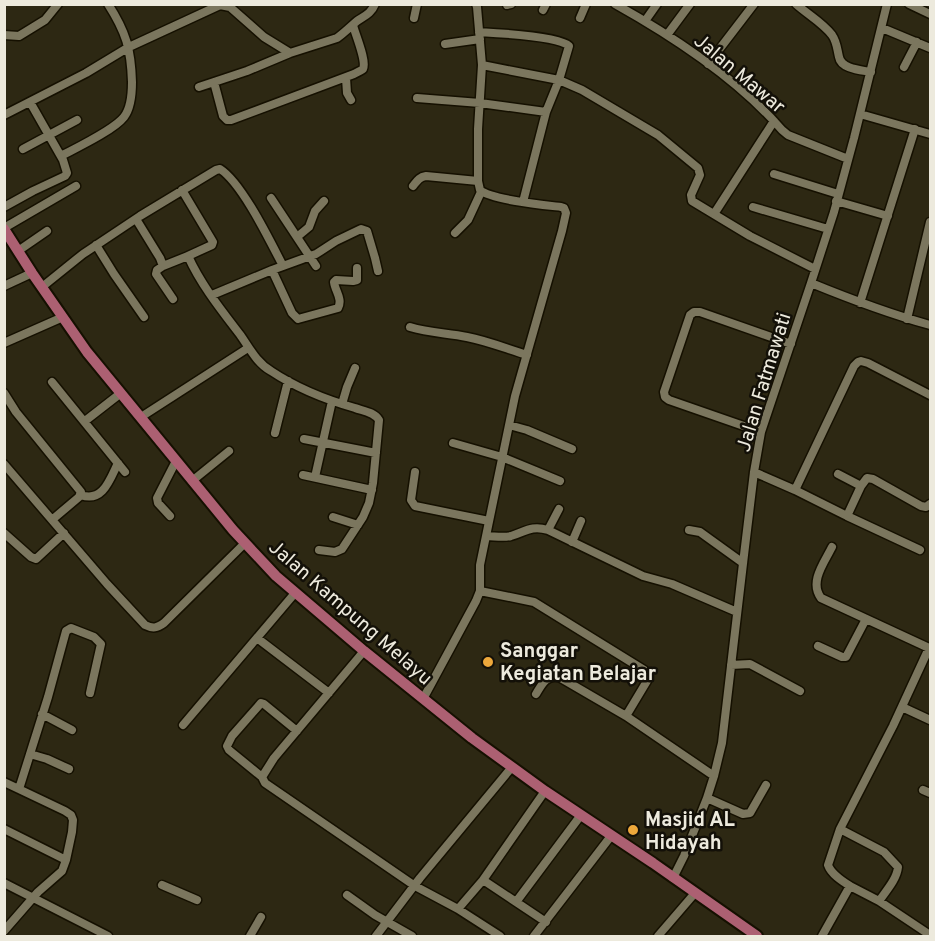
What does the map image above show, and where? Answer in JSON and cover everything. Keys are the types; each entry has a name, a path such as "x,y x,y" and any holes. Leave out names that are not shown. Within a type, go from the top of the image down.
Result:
{"main road":[{"name":"Jalan Kampung Melayu","path":"4,228 87,352 233,530 276,576 472,738 757,936"}],"street":[{"path":"4,35 19,36 45,20 58,4"},
{"path":"61,156 114,126 124,117 129,106 133,92 129,47 108,4"},
{"path":"199,87 337,38 368,15 375,4"},
{"path":"414,18 417,4"},
{"path":"455,233 468,220 481,192 478,181 482,65 476,4"},
{"path":"580,18 586,4"},
{"path":"645,21 657,4"},
{"path":"667,35 690,4"},
{"path":"708,64 754,4"},
{"path":"796,4 831,35 836,43 842,64 870,72"},
{"name":"Jalan Fatmawati","path":"673,878 707,798 722,743 754,472 761,432 828,229 860,114 886,4"},
{"path":"909,4 930,14"},
{"path":"4,115 86,73 129,47 225,5 264,37 290,53"},
{"name":"Jalan Mawar","path":"619,5 708,64 748,96 788,135 848,159"},
{"path":"214,82 223,116 231,120 345,78 363,68 363,57 352,25"},
{"path":"882,28 930,48"},
{"path":"445,44 507,33 567,43 569,46 560,80 546,112 523,202"},
{"path":"904,67 916,42"},
{"path":"482,65 560,80 582,90 658,135 698,168 700,175 691,199 750,236 815,269"},
{"path":"345,78 347,93 351,100"},
{"path":"417,98 480,103 546,112"},
{"path":"4,207 65,177 68,172 50,134 30,102"},
{"path":"860,114 930,134"},
{"path":"23,149 76,120"},
{"path":"714,214 774,121"},
{"path":"860,303 915,129"},
{"path":"42,287 84,254 136,219 220,169 232,180 243,196 283,266"},
{"path":"774,174 888,216"},
{"path":"413,186 417,180 426,176 478,181"},
{"path":"4,228 76,186"},
{"path":"173,299 156,274 157,270 212,245 213,242 182,190"},
{"path":"423,699 480,591 480,565 515,396 566,210 561,207 523,202 481,192"},
{"path":"271,198 316,266"},
{"path":"297,237 309,226 315,211 324,201"},
{"path":"753,207 828,229"},
{"path":"136,219 163,266"},
{"path":"907,319 930,222"},
{"path":"212,295 316,254 361,229 367,231 378,270"},
{"path":"18,251 47,231"},
{"path":"96,246 144,317"},
{"path":"188,256 248,348 269,370 332,401 376,416 378,420 372,490 366,511 342,549 338,552 319,550"},
{"path":"272,270 292,313 298,318 338,308 340,299 334,282 357,279 357,268"},
{"path":"4,286 32,273"},
{"path":"811,283 860,303 930,325"},
{"path":"761,432 664,397 690,315 700,312 791,345"},
{"path":"4,343 63,317"},
{"path":"411,327 421,331 483,341 527,355"},
{"path":"141,417 248,348"},
{"path":"795,490 858,362 868,363 930,395"},
{"path":"342,404 355,368"},
{"path":"275,433 288,381"},
{"path":"52,382 125,472"},
{"path":"4,393 8,405 81,492 81,495"},
{"path":"85,421 121,393"},
{"path":"315,477 332,401"},
{"path":"509,425 572,449"},
{"path":"304,439 376,453"},
{"path":"453,443 502,457 560,481"},
{"path":"192,481 229,451"},
{"path":"170,516 158,503 157,498 176,461"},
{"path":"81,495 91,497 99,494 118,463"},
{"path":"4,464 145,625 151,628 164,623 245,543"},
{"path":"415,472 411,500 415,506 489,521"},
{"path":"754,472 920,550"},
{"path":"838,474 861,486"},
{"path":"303,475 372,490"},
{"path":"847,516 867,478 921,506 926,507 930,504"},
{"path":"53,519 81,495"},
{"path":"548,530 559,509"},
{"path":"333,517 358,525"},
{"path":"572,542 581,521"},
{"path":"486,536 509,537 529,529 548,530 643,576 672,584 737,612"},
{"path":"688,530 700,532 743,563"},
{"path":"4,533 36,559 64,533"},
{"path":"832,547 816,579 815,586 821,598 929,648 902,707 840,829 828,865 841,880 879,901 930,935"},
{"path":"480,591 534,602 644,670 647,675 646,681 626,716"},
{"path":"183,725 295,593"},
{"path":"818,646 846,657 866,619"},
{"path":"19,789 66,631 70,628 93,637 101,644 90,693"},
{"path":"257,638 329,693"},
{"path":"262,777 274,758 364,651"},
{"path":"732,665 750,664 800,691"},
{"path":"536,694 548,678 559,677 626,716 714,776"},
{"path":"297,731 261,703 232,736 227,746 262,777 265,783 415,885 500,936"},
{"path":"902,707 930,720"},
{"path":"42,714 72,730"},
{"path":"30,754 69,769"},
{"path":"376,936 512,767"},
{"path":"4,782 65,811 73,820 62,871 42,888 4,932"},
{"path":"707,798 743,814 750,813 766,785"},
{"path":"458,909 483,880 545,790"},
{"path":"516,902 581,815"},
{"path":"4,829 66,860"},
{"path":"840,829 884,852 898,867 896,877 879,901"},
{"path":"534,936 611,836"},
{"path":"483,880 546,922"},
{"path":"4,883 108,936"},
{"path":"162,885 197,900"},
{"path":"822,936 850,886"},
{"path":"658,936 695,893"},
{"path":"347,895 375,915 412,936"},
{"path":"250,936 261,917"}],"place":[{"name":"Sanggar Kegiatan Belajar","path":"488,662"},
{"name":"Masjid AL Hidayah","path":"633,830"}]}
